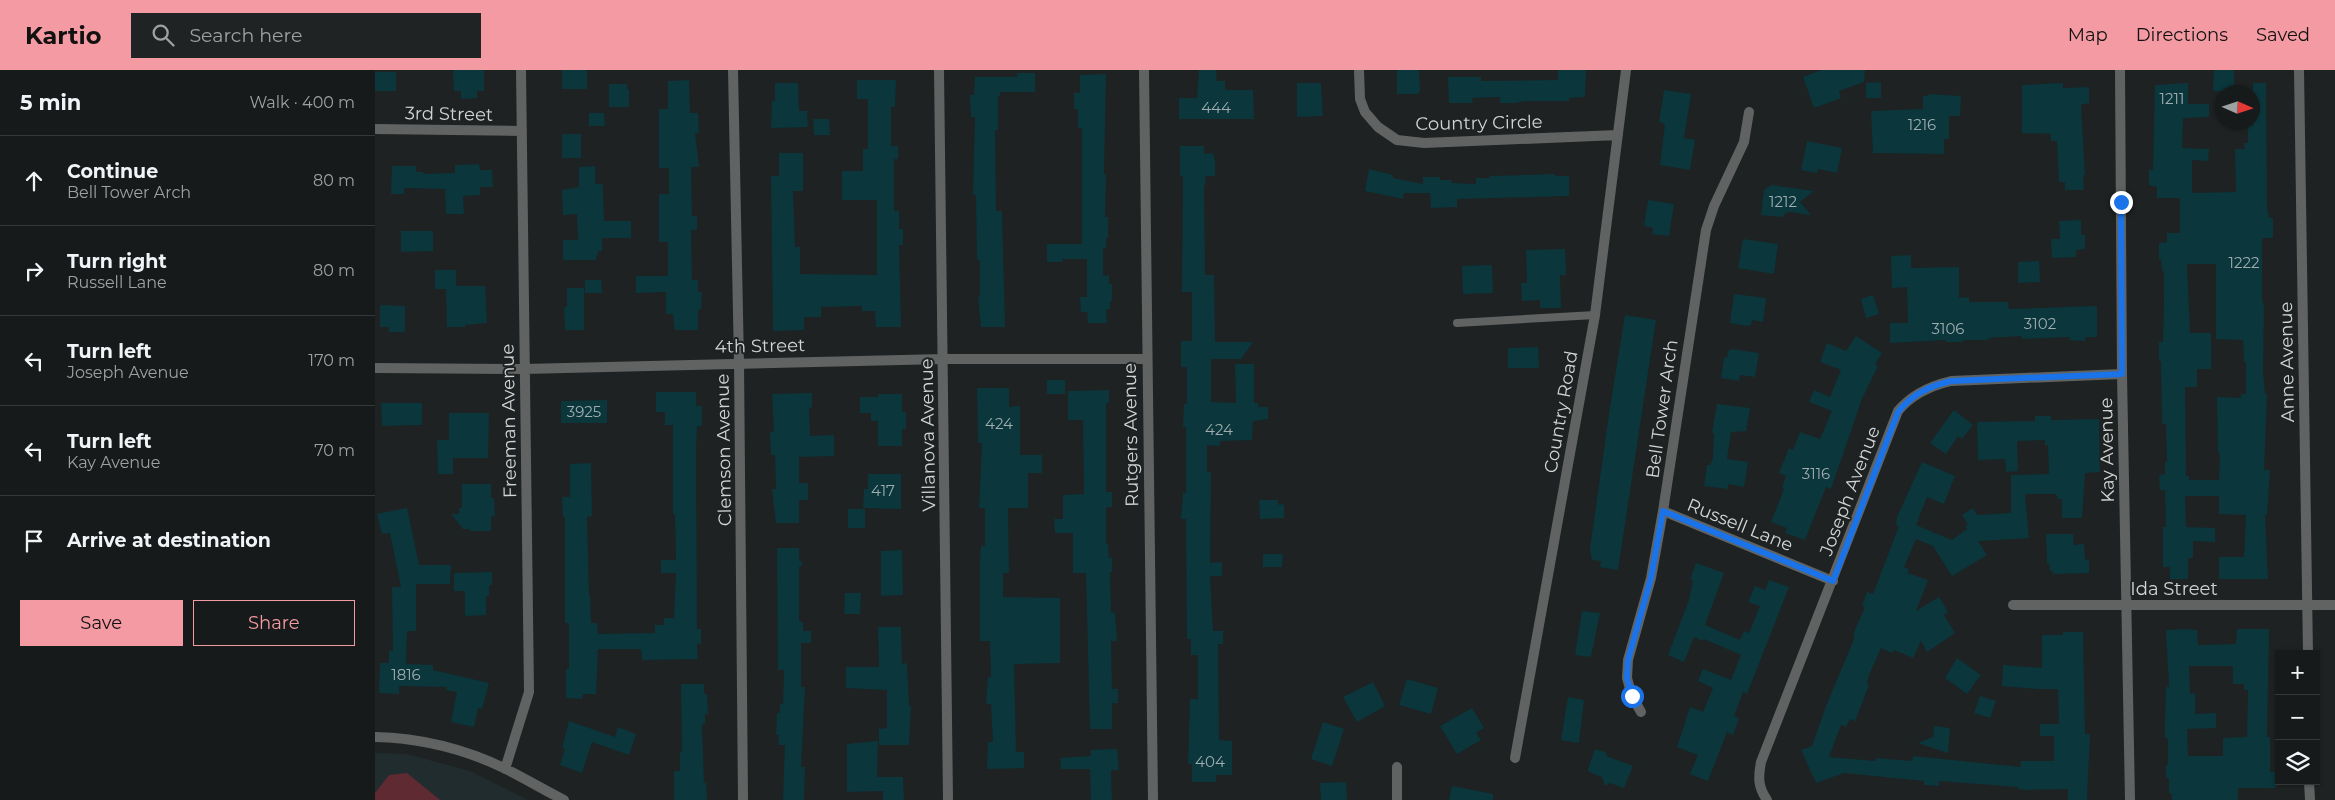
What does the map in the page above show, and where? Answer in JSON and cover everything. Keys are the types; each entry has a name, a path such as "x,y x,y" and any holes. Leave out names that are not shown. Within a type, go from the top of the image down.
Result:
{"street":[{"name":"Freeman Avenue","path":"505,769 529,692 521,70"},
{"name":"Clemson Avenue","path":"733,70 739,362 743,800"},
{"name":"Villanova Avenue","path":"939,70 948,800"},
{"name":"Rutgers Avenue","path":"1144,70 1153,800"},
{"name":"Country Circle","path":"1359,70 1360,99 1365,112 1377,127 1397,140 1424,143 1618,135"},
{"name":"Country Road","path":"1515,758 1595,315 1626,70"},
{"name":"Kay Avenue","path":"2120,70 2125,606 2130,800"},
{"name":"Anne Avenue","path":"2299,70 2308,650"},
{"name":"Bell Tower Arch","path":"1641,712 1632,696 1627,678 1628,660 1651,578 1706,230 1714,206 1744,142 1749,112"},
{"name":"3rd Street","path":"375,128 522,131"},
{"name":"4th Street","path":"375,368 524,369 739,362 1147,359"},
{"name":"Joseph Avenue","path":"1767,800 1760,790 1758,776 1761,762 1898,412 1907,400 1935,385 1951,381 2122,374"},
{"name":"Russell Lane","path":"1663,511 1833,581"},
{"name":"Ida Street","path":"2013,605 2335,605"},
{"path":"375,737 433,744 463,752 505,769 564,800"},
{"path":"1397,767 1397,800"},
{"path":"2309,785 2310,800"}],"lane":[{"path":"1457,323 1595,315"}],"shaded area":[{"path":"375,753 407,754 470,771 528,800 375,800"},
{"path":"407,773 440,800 375,800 375,793 389,775"}],"building":[{"path":"453,70 484,70 484,91 477,91 477,98 461,99 461,91 454,91"},
{"path":"562,70 587,70 587,89 562,89"},
{"path":"1199,70 1216,70 1217,81 1225,81 1225,90 1253,90 1254,119 1179,119 1179,98 1197,98"},
{"path":"1397,70 1419,70 1420,91 1418,94 1397,94"},
{"path":"1558,70 1586,70 1585,97 1569,98 1569,101 1525,101 1515,103 1500,103 1500,97 1472,98 1473,103 1449,103 1448,77 1481,77 1481,81 1558,80"},
{"path":"1821,70 1865,70 1864,82 1839,91 1841,98 1814,108 1803,77"},
{"path":"2214,70 2234,70 2234,85 2215,85 2215,91 2213,91"},
{"path":"375,72 396,72 396,91 375,91"},
{"path":"1017,73 1035,73 1035,92 1000,92 1000,96 998,96 998,130 995,130 996,211 1002,211 1005,327 981,327 978,297 980,297 980,260 977,260 976,195 973,195 975,117 971,117 970,95 974,95 975,77 1017,77"},
{"path":"1106,74 1104,174 1106,174 1105,217 1108,217 1108,238 1106,238 1106,248 1103,248 1103,276 1109,275 1109,284 1112,284 1112,301 1110,301 1110,309 1106,309 1107,323 1088,323 1087,312 1081,312 1080,297 1087,297 1087,259 1062,259 1063,262 1047,262 1047,244 1082,244 1082,128 1078,128 1078,109 1074,109 1074,93 1080,93 1080,75"},
{"path":"689,80 690,113 698,113 699,133 695,133 699,167 691,167 692,216 697,216 697,230 691,230 692,280 698,280 698,292 702,292 701,309 698,310 698,330 675,330 673,314 666,314 666,292 636,293 636,276 668,276 668,242 659,242 659,194 669,194 669,168 659,168 659,109 668,109 668,81"},
{"path":"857,80 896,80 895,107 891,107 891,146 898,146 898,159 894,159 894,211 899,211 899,229 903,229 903,245 899,245 901,327 876,327 875,311 862,311 862,306 821,307 821,317 804,317 804,330 773,331 771,176 779,176 779,153 803,153 803,191 793,191 795,247 800,247 800,274 877,275 877,200 842,200 842,171 863,171 863,149 868,149 868,99 857,99"},
{"path":"1881,82 1881,98 1866,98 1866,83"},
{"path":"775,83 798,83 799,111 807,111 808,127 771,128 772,101 775,101"},
{"path":"1297,83 1321,83 1323,116 1297,117"},
{"path":"2063,83 2063,88 2089,87 2089,103 2081,105 2085,175 2083,175 2084,190 2065,190 2065,182 2059,182 2057,141 2051,141 2051,134 2022,133 2022,85"},
{"path":"2188,83 2188,104 2209,104 2209,117 2183,118 2182,148 2209,149 2208,161 2192,160 2192,193 2236,192 2235,149 2245,149 2244,143 2248,143 2248,130 2260,130 2260,85 2253,85 2253,83 2266,83 2267,207 2269,218 2273,218 2273,238 2262,238 2262,300 2264,305 2263,373 2265,394 2267,394 2264,470 2270,470 2267,515 2265,515 2268,579 2219,579 2219,557 2244,557 2246,515 2219,514 2219,496 2185,496 2186,527 2215,528 2215,542 2193,541 2193,558 2188,558 2188,579 2170,579 2170,567 2163,567 2163,527 2166,527 2165,490 2160,490 2159,475 2165,474 2165,462 2167,462 2166,424 2162,424 2161,361 2159,361 2159,342 2163,342 2164,271 2162,271 2161,259 2159,259 2159,243 2167,242 2167,233 2180,233 2180,198 2157,198 2157,187 2149,185 2149,170 2153,170 2155,85","holes":["2187,264 2216,264 2216,339 2243,340 2244,362 2246,362 2246,394 2241,394 2241,398 2217,397 2218,453 2220,453 2219,480 2189,480 2189,476 2186,476 2185,387 2197,387 2197,369 2211,369 2211,333 2190,333"]},
{"path":"609,84 627,84 627,89 629,89 629,107 609,107"},
{"path":"1664,90 1691,94 1684,138 1695,140 1690,170 1660,165 1665,124 1659,122"},
{"path":"1928,94 1961,96 1960,116 1949,116 1949,139 1944,139 1944,154 1873,153 1871,111 1923,109 1923,96 1928,96"},
{"path":"589,113 604,113 605,126 589,126"},
{"path":"813,119 829,119 830,135 814,135"},
{"path":"562,134 581,134 581,158 562,158"},
{"path":"1807,141 1842,148 1837,173 1818,169 1817,173 1801,170"},
{"path":"1180,146 1204,146 1204,154 1213,153 1215,161 1215,176 1205,176 1206,185 1204,185 1205,275 1214,275 1215,342 1253,342 1241,359 1211,359 1211,402 1236,403 1235,364 1254,364 1254,403 1258,403 1258,407 1268,407 1268,419 1253,421 1252,440 1220,441 1220,446 1207,445 1207,472 1211,472 1210,563 1222,562 1222,576 1210,576 1213,631 1223,631 1223,644 1218,644 1219,740 1232,741 1232,775 1216,775 1216,782 1192,782 1192,764 1188,764 1190,699 1198,699 1198,655 1191,655 1191,639 1187,639 1186,519 1181,519 1183,493 1186,493 1186,427 1183,427 1184,404 1187,404 1187,367 1181,367 1181,341 1192,341 1192,292 1182,292 1183,176 1180,176"},
{"path":"479,164 480,170 492,170 493,187 480,187 480,195 463,196 464,214 446,214 445,189 404,188 404,194 391,194 392,166 416,166 416,172 423,172 423,174 455,173 455,165"},
{"path":"595,166 595,184 602,184 603,187 604,221 631,221 631,238 602,238 602,251 598,251 596,260 563,260 563,240 578,240 577,214 563,215 562,190 579,187 579,167"},
{"path":"1369,169 1393,175 1393,178 1423,184 1423,177 1440,177 1440,180 1451,180 1452,183 1476,184 1476,178 1490,178 1490,176 1555,174 1555,176 1569,176 1569,196 1457,199 1457,207 1431,208 1430,193 1404,193 1403,199 1365,191"},
{"path":"1771,185 1814,191 1800,202 1811,215 1790,212 1785,213 1784,217 1761,215 1764,190"},
{"path":"1648,200 1674,204 1669,236 1652,234 1653,228 1644,226"},
{"path":"2081,220 2081,235 2085,235 2085,249 2076,250 2076,257 2052,258 2051,239 2060,239 2059,221"},
{"path":"401,231 433,231 433,251 401,252"},
{"path":"1743,239 1778,244 1774,274 1738,268"},
{"path":"1565,249 1566,275 1560,275 1561,308 1540,308 1540,300 1522,301 1521,283 1527,283 1526,250"},
{"path":"1911,255 1911,268 1959,267 1959,298 1969,297 1969,302 2008,302 2009,309 2097,306 2097,337 2085,337 2085,341 2069,340 2070,337 2022,339 2022,336 1988,338 1989,340 1963,340 1963,342 1946,342 1946,340 1890,343 1890,323 1908,323 1907,287 1892,288 1891,256"},
{"path":"2039,261 2040,282 2018,283 2018,262"},
{"path":"1492,265 1493,293 1463,294 1462,266"},
{"path":"435,270 456,270 456,286 485,286 487,323 465,325 465,327 447,327 446,289 435,289"},
{"path":"585,280 601,280 602,293 585,293"},
{"path":"567,288 584,288 584,330 565,330 564,307 567,307"},
{"path":"1734,294 1766,298 1763,322 1752,320 1751,325 1747,326 1730,323"},
{"path":"1873,295 1879,314 1866,318 1861,299"},
{"path":"380,305 405,306 405,332 389,332 389,327 380,327"},
{"path":"1625,315 1656,320 1618,570 1600,567 1601,561 1592,560 1590,549"},
{"path":"1856,336 1882,353 1875,364 1878,366 1862,399 1831,489 1826,487 1805,540 1785,533 1787,528 1771,522 1784,489 1782,488 1786,476 1779,473 1789,448 1793,450 1800,432 1820,439 1832,411 1809,402 1814,390 1830,397 1841,370 1820,362 1827,343 1846,351"},
{"path":"1538,347 1539,368 1508,368 1508,348"},
{"path":"1732,349 1759,353 1755,377 1740,375 1739,381 1721,378 1724,357 1727,358 1728,351"},
{"path":"1047,380 1065,380 1065,394 1047,394"},
{"path":"977,388 1009,388 1009,407 1020,406 1020,455 1042,455 1042,473 1028,473 1028,508 1008,508 1009,573 1003,573 1003,597 1060,598 1060,663 1014,664 1016,752 1024,752 1024,768 987,769 988,742 993,742 991,704 986,704 988,677 991,677 990,641 980,641 980,560 981,546 985,546 985,508 979,508 982,443 978,443"},
{"path":"1109,390 1109,403 1106,403 1106,492 1112,492 1112,507 1106,507 1106,544 1108,544 1109,558 1112,558 1112,572 1110,572 1111,613 1115,612 1117,641 1111,641 1112,689 1118,689 1118,703 1112,703 1112,729 1090,729 1086,573 1073,573 1073,533 1055,533 1054,519 1063,519 1063,495 1084,494 1083,420 1068,420 1068,391"},
{"path":"656,392 696,392 696,406 702,406 702,426 697,426 696,451 697,629 701,629 701,644 697,644 698,659 642,660 641,649 598,649 596,694 583,694 582,699 566,698 566,669 569,669 569,623 565,623 565,517 563,517 562,497 570,497 570,464 591,463 592,516 587,517 589,595 591,623 597,623 598,634 655,633 655,625 664,625 664,618 674,618 676,573 661,573 661,560 676,560 675,514 673,514 673,425 665,425 665,412 656,412"},
{"path":"812,393 812,407 809,408 810,436 834,435 834,456 799,457 799,483 808,483 808,500 799,500 799,523 776,523 772,489 776,489 775,455 771,455 770,432 774,431 772,394"},
{"path":"878,394 902,394 902,412 906,412 906,429 902,429 902,446 878,446 878,421 871,421 871,413 860,413 860,397 878,397"},
{"path":"607,400 607,423 561,423 561,401"},
{"path":"381,403 422,403 422,425 382,426"},
{"path":"1717,404 1750,408 1746,431 1731,432 1727,459 1748,462 1744,487 1728,484 1728,489 1704,486 1707,465 1710,465 1713,458 1714,433 1712,433"},
{"path":"1954,410 1973,425 1962,439 1958,436 1946,454 1930,443"},
{"path":"449,413 489,413 488,458 453,458 453,474 438,474 437,440 449,440"},
{"path":"2035,416 2051,416 2051,420 2099,419 2100,472 2085,473 2082,518 2062,518 2062,499 2058,499 2056,494 2025,494 2029,538 1978,541 1987,555 1952,576 1933,546 1916,539 1904,567 1909,569 1907,573 1928,580 1916,611 1939,597 1948,612 1944,615 1955,633 1927,652 1921,641 1913,658 1894,650 1892,653 1881,648 1869,675 1867,684 1869,685 1855,721 1850,719 1846,727 1841,725 1829,757 1875,761 1876,758 1912,761 1913,756 2020,767 2021,761 2054,761 2054,736 2040,736 2040,724 2059,724 2058,689 2002,686 2003,665 2042,668 2042,635 2063,635 2063,632 2083,632 2085,734 2090,734 2087,800 2068,800 2068,789 2025,790 2018,789 2018,787 1939,781 1939,786 1924,785 1924,781 1844,773 1816,783 1801,750 1812,746 1826,706 1854,639 1854,632 1865,607 1862,606 1867,592 1873,594 1899,526 1896,525 1897,517 1922,462 1955,476 1944,504 1927,497 1916,525 1933,532 1932,534 1935,533 1952,540 1967,529 1965,526 1968,525 1962,515 1973,508 1977,515 2011,513 2011,475 2049,474 2048,445 2045,445 2045,440 2017,441 2018,471 2006,472 2005,459 1978,460 1977,422 2035,421"},
{"path":"868,474 901,474 901,509 863,508 864,489 868,489"},
{"path":"462,484 491,484 491,498 494,498 495,516 491,516 491,531 463,529 451,514 459,514 459,508 462,508"},
{"path":"1259,500 1278,500 1278,505 1284,504 1284,518 1260,519"},
{"path":"407,508 419,565 451,565 450,584 416,584 416,631 407,631 406,664 433,665 433,670 489,683 482,709 478,708 474,727 451,722 457,692 446,690 447,687 399,686 399,694 379,693 380,663 389,663 389,651 393,651 392,587 401,587 390,533 382,534 377,514"},
{"path":"848,509 865,509 865,528 848,528"},
{"path":"2046,534 2073,534 2074,545 2084,544 2085,560 2089,559 2089,573 2053,574 2053,571 2050,571 2049,563 2047,563"},
{"path":"777,548 799,548 799,559 803,564 799,567 799,619 800,622 803,622 803,631 811,631 811,643 801,643 801,687 805,687 801,767 805,767 804,800 783,800 785,745 778,745 779,735 776,735 777,713 780,713 780,704 783,704 784,670 778,670"},
{"path":"902,550 903,595 881,596 881,551"},
{"path":"1263,554 1283,554 1282,567 1263,567"},
{"path":"1696,563 1724,573 1705,625 1740,640 1744,631 1749,633 1760,606 1748,602 1755,586 1765,590 1769,580 1789,587 1747,694 1743,692 1734,716 1739,718 1733,735 1727,732 1708,781 1690,774 1698,755 1677,747 1690,707 1703,712 1713,688 1698,681 1703,669 1731,680 1741,655 1704,639 1703,641 1694,637 1684,662 1668,655 1689,600 1693,580 1690,579"},
{"path":"492,572 492,585 489,585 489,596 486,596 486,615 465,616 465,591 454,591 454,573"},
{"path":"845,593 861,593 860,614 844,614"},
{"path":"1582,611 1600,613 1591,657 1575,655"},
{"path":"878,627 901,627 902,664 907,663 909,706 911,705 909,745 879,745 879,729 887,728 887,690 846,688 846,667 879,667"},
{"path":"2237,629 2269,629 2267,737 2270,737 2270,772 2275,772 2276,788 2238,788 2238,800 2172,800 2172,794 2169,793 2169,778 2166,778 2168,738 2165,738 2166,687 2169,687 2166,630 2197,630 2198,645 2236,644","holes":["2189,666 2233,666 2233,684 2244,684 2244,690 2248,690 2247,737 2223,738 2223,756 2188,756 2187,729 2216,728 2216,713 2195,714 2195,693 2190,694"]},
{"path":"1957,658 1981,675 1967,694 1945,678"},
{"path":"1407,679 1438,688 1431,714 1399,705"},
{"path":"1373,682 1385,706 1357,722 1343,697"},
{"path":"681,684 704,684 704,694 707,694 708,714 705,714 705,724 702,725 704,783 706,783 707,800 674,800 674,771 680,771 680,752 682,752"},
{"path":"1980,696 1996,701 1990,718 1974,713"},
{"path":"1568,697 1584,700 1579,743 1561,740"},
{"path":"1472,708 1484,728 1476,733 1481,740 1457,754 1440,726"},
{"path":"569,721 615,737 618,727 636,734 629,755 592,742 582,773 560,765 565,749 562,748"},
{"path":"1323,722 1344,729 1332,766 1311,759"},
{"path":"1934,726 1950,728 1948,753 1918,743 1933,737"},
{"path":"878,741 877,777 903,777 904,800 883,800 883,791 847,792 847,744"},
{"path":"1117,749 1119,770 1111,770 1112,800 1091,800 1090,769 1061,769 1060,758 1091,756 1090,750"},
{"path":"1595,749 1607,753 1606,756 1633,766 1624,788 1610,783 1605,786 1602,777 1589,772 1588,769"},
{"path":"1346,782 1347,800 1321,800 1320,783"},
{"path":"1452,786 1493,794 1493,800 1449,800"}],"route":[{"path":"1632,696 1627,678 1628,660 1651,578 1663,511 1833,581 1898,412 1907,400 1923,390 1951,381 2122,374 2121,202"}]}
